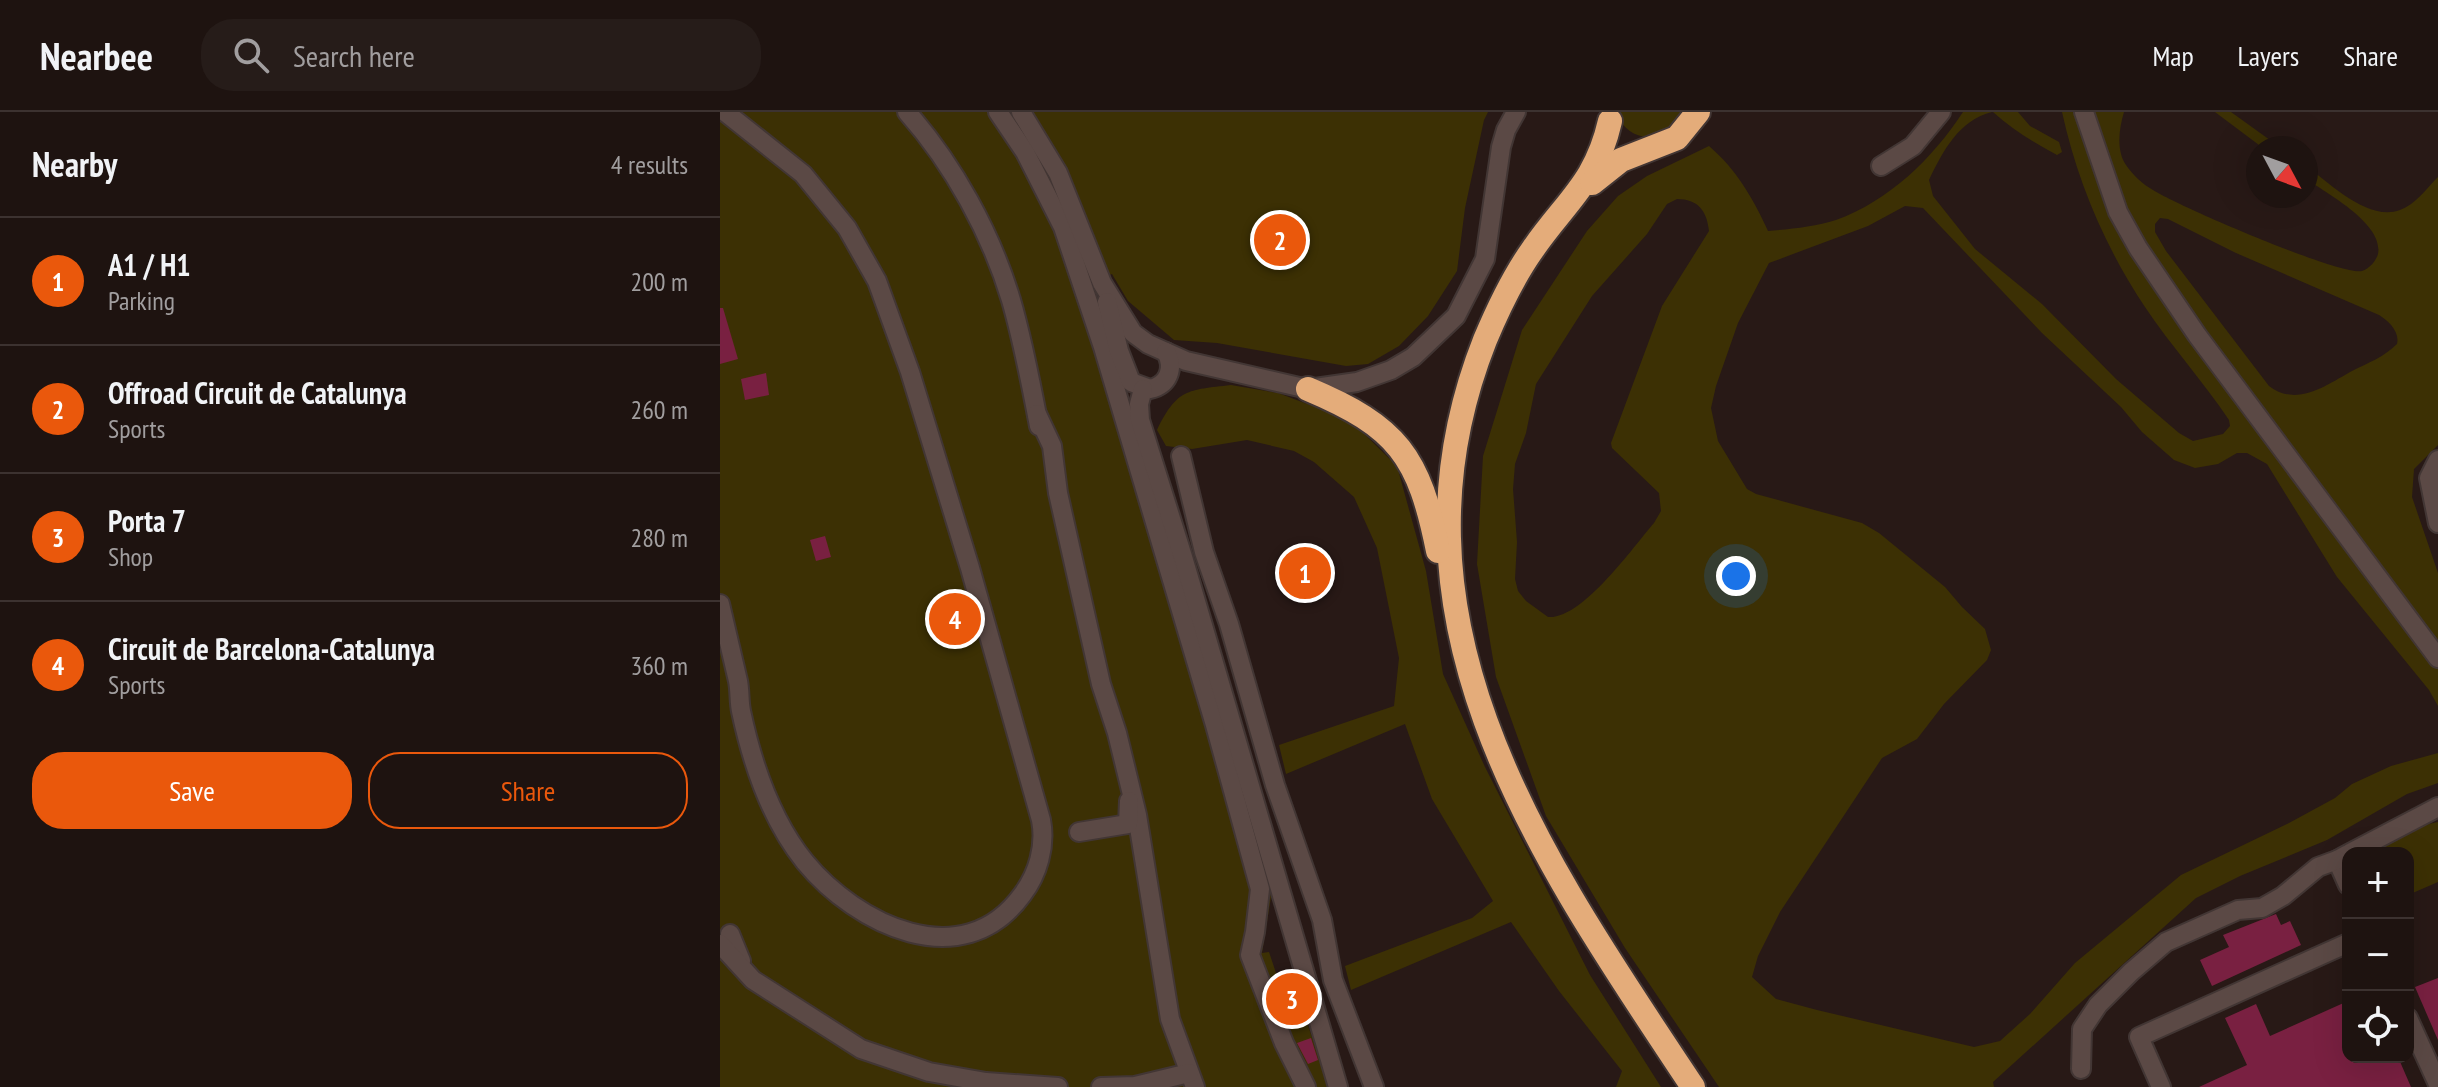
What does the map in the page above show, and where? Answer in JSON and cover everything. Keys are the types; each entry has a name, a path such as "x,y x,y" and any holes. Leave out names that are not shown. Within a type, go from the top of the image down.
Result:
{"highway":[{"path":"1608,117 1623,138 1635,145 1649,147 1664,145 1677,138 1694,115"},
{"path":"1458,627 1449,561 1449,517 1457,438 1466,399 1484,343 1517,274 1575,198 1601,156 1608,117"},
{"path":"1575,198 1621,160 1649,147"},
{"path":"1308,389 1338,402 1375,425 1395,442 1410,462 1430,510 1447,594 1476,696 1520,805 1596,941 1693,1087"}],"street":[{"path":"720,604 739,685 741,709 763,784 779,824 816,875 866,916 922,936 954,936 978,930 995,922 1014,905 1036,871 1042,841 1041,820 970,568 890,314 863,254 824,197 793,165 725,112"},
{"path":"907,112 985,235 1006,287 1043,447"},
{"path":"998,112 1025,152 1063,227 1103,347 1215,725 1260,889 1250,955 1284,1043 1306,1087"},
{"path":"1021,112 1058,173 1102,283 1119,351 1131,382 1143,389 1162,384 1171,366 1166,352"},
{"path":"1126,363 1136,348 1148,344 1218,368 1308,389 1357,382 1391,370 1413,357 1456,316 1477,280 1485,259 1501,147 1516,112"},
{"path":"1881,166 1913,146 1941,112"},
{"path":"2084,112 2118,212 2138,248 2197,335 2438,658"},
{"path":"1102,283 1126,323 1148,344"},
{"path":"1170,373 1181,368 1218,368"},
{"path":"1143,389 1139,404 1140,420 1338,1087"},
{"path":"1037,414 1052,446 1058,493 1101,684 1130,786 1170,1019 1192,1080 1101,1087"},
{"path":"1181,456 1204,552 1229,624 1275,785 1322,920 1333,980 1374,1087"},
{"path":"2438,460 2429,478 2438,523"},
{"path":"1183,557 1204,552"},
{"path":"1079,832 1128,824 1130,786"},
{"path":"2360,847 2438,807"},
{"path":"2081,1069 2082,1029 2098,1005 2166,942 2238,910 2262,908 2283,896 2318,867 2342,856"},
{"path":"725,939 748,974 861,1049 929,1072 996,1083 1058,1087"},
{"path":"2161,1087 2139,1037 2342,946"},
{"path":"2414,1031 2438,1084"},
{"path":"974,1066 996,1083"}],"shaded area":[{"path":"720,112 1488,112 1465,208 1457,271 1428,316 1399,346 1368,364 1346,366 1217,343 1174,340 1128,301 1112,274 1089,282 1271,897 1262,953 1269,952 1283,994 1301,998 1329,1087 720,1087"},
{"path":"1615,112 1683,112 1667,130 1649,137 1630,131"},
{"path":"1963,112 1992,112 1970,122 1953,138 1929,180 1933,196 1975,249 2042,304 2116,379 2179,433 2193,441 2223,434 2230,426 2229,420 2155,321 2118,262 2094,214 2062,112 2124,112 2120,132 2121,153 2129,169 2145,185 2193,210 2259,238 2348,270 2362,271 2370,267 2378,254 2378,243 2364,221 2318,187 2318,175 2363,206 2388,212 2411,204 2438,177 2438,445 2414,469 2412,497 2438,573 2438,706 2429,690 2337,577 2267,464 2247,453 2237,453 2218,464 2195,468 2174,460 2042,333 1923,208 1905,206 1868,226 1769,263 1738,323 1711,408 1718,441 1747,489 1862,523 1879,533 1945,587 1985,629 1991,650 1987,660 1944,704 1917,739 1882,758 1780,912 1758,956 1752,977 1776,999 1817,1010 1974,1047 2000,1041 2030,1014 2075,963 2181,875 2289,823 2335,798 2352,784 2391,766 2438,753 2438,783 2407,794 2327,840 2196,898 1993,1082 1994,1087 1719,1087 1625,948 1546,816 1496,677 1477,564 1483,456 1522,330 1587,231 1618,196 1647,176 1709,146 1728,164 1743,185 1768,231 1820,224 1855,212 1892,190 1938,146","holes":["1677,199 1700,208 1709,231 1662,306 1611,443 1612,448 1659,493 1661,511 1620,564 1591,595 1561,615 1548,617 1526,601 1518,591 1515,579 1515,464 1526,433 1536,384 1592,296 1647,234 1667,204","2160,218 2168,219 2236,253 2379,315 2393,327 2397,344 2387,353 2312,392 2290,395 2269,386 2166,251 2155,232 2155,224"]},
{"path":"1993,112 2018,112 2030,126 2059,142 2062,152 2057,155 2040,146"},
{"path":"2215,112 2231,112 2264,136 2247,136"},
{"path":"1231,385 1278,393 1350,420 1397,466 1426,571 1443,674 1485,767 1590,975 1661,1087 1616,1087 1622,1071 1559,991 1511,922 1351,990 1345,966 1472,918 1493,901 1432,799 1405,724 1286,774 1279,745 1394,706 1399,658 1377,548 1354,497 1314,462 1294,451 1247,440 1192,449 1166,446 1157,430 1178,399 1204,388"},
{"path":"2438,822 2438,882 2414,892 2414,847 2366,847 2388,833"}],"building":[{"path":"720,308 723,308 738,359 720,364"},
{"path":"766,373 769,395 745,400 741,379"},
{"path":"825,536 831,557 816,561 810,540"},
{"path":"2276,914 2281,925 2290,921 2301,945 2212,986 2200,960 2229,947 2223,935"},
{"path":"2438,978 2438,1040 2415,987"},
{"path":"2256,1004 2270,1036 2342,1004 2342,1063 2401,1063 2411,1087 2199,1087 2247,1065 2225,1018"},
{"path":"1311,1038 1318,1060 1308,1064 1297,1043"}],"place":[{"name":"Offroad Circuit de Catalunya","path":"1280,240"},
{"name":"A1 / H1","path":"1305,573"},
{"name":"Circuit de Barcelona-Catalunya","path":"955,619"},
{"name":"Porta 7","path":"1292,999"}]}
